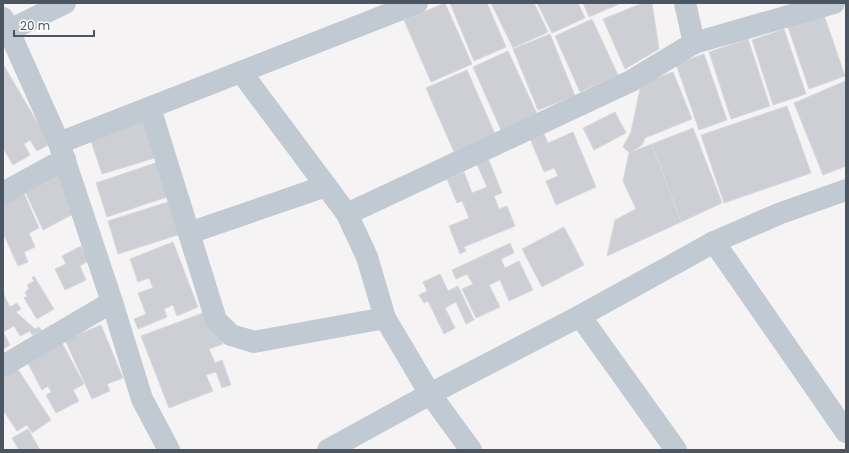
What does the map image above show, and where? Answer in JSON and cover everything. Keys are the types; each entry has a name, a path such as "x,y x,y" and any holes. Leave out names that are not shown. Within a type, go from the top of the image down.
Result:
{"street":[{"path":"65,3 5,27 62,151 112,302 142,399 169,450"},
{"path":"3,193 62,151 150,108 417,3"},
{"path":"685,3 694,43"},
{"path":"347,214 631,81 694,43 834,3"},
{"path":"241,72 347,214 367,256 385,318 430,394 471,450"},
{"path":"150,108 216,320 231,335 254,342 385,318"},
{"path":"189,233 326,186"},
{"path":"328,450 430,394 580,316 714,242 781,213 846,190"},
{"path":"714,242 846,432"},
{"path":"3,366 112,302"},
{"path":"580,316 676,450"}],"building":[{"path":"445,3 472,64 431,82 404,20"},
{"path":"450,3 487,3 506,47 474,61"},
{"path":"491,3 534,3 548,32 513,48"},
{"path":"537,3 578,3 585,18 552,33"},
{"path":"583,3 619,3 619,4 589,17"},
{"path":"643,3 652,3 659,49 625,69 603,19"},
{"path":"824,15 845,76 809,89 788,27"},
{"path":"592,19 618,75 580,92 555,36"},
{"path":"784,29 806,94 773,105 752,40"},
{"path":"550,34 575,96 538,110 513,49"},
{"path":"748,39 770,106 731,119 709,52"},
{"path":"508,51 537,114 501,130 473,67"},
{"path":"704,54 727,120 699,130 676,64"},
{"path":"3,64 50,144 37,151 30,140 24,144 30,155 13,165 3,148"},
{"path":"467,70 495,134 454,152 426,88"},
{"path":"673,72 692,119 645,138 642,145 630,153 623,147 631,132 641,84"},
{"path":"845,81 846,166 823,175 794,103"},
{"path":"787,106 811,173 724,203 701,135"},
{"path":"615,112 626,133 594,150 583,128"},
{"path":"146,119 158,157 102,174 90,138"},
{"path":"693,128 722,203 681,222 652,144"},
{"path":"542,130 548,143 573,132 596,187 556,205 546,181 558,176 554,168 544,172 529,136"},
{"path":"652,144 681,222 607,256 615,220 636,209 623,181 629,153"},
{"path":"488,158 502,193 494,196 499,209 507,206 515,226 464,247 466,251 460,254 449,226 469,218 462,201 457,203 447,179 464,172 472,193 487,187 476,162"},
{"path":"164,160 176,194 107,217 96,183"},
{"path":"62,170 75,213 43,230 24,189"},
{"path":"23,191 39,228 29,233 35,247 24,252 28,262 18,266 3,233 3,199"},
{"path":"174,200 184,233 118,254 108,221"},
{"path":"564,227 584,265 542,287 522,249"},
{"path":"173,242 198,307 177,316 173,305 164,309 167,317 138,329 134,319 146,314 138,293 153,288 149,278 138,282 130,259"},
{"path":"510,243 514,253 501,259 505,268 519,261 533,290 509,301 500,280 489,285 500,307 476,318 462,289 473,284 467,274 456,279 452,270"},
{"path":"81,246 88,261 80,266 86,280 65,290 55,269 66,264 62,256"},
{"path":"440,274 448,291 458,286 474,320 466,324 456,302 445,308 455,328 444,334 428,301 424,303 419,295 427,291 423,282"},
{"path":"34,276 54,309 37,319 24,298 27,296 25,292 29,289 27,285 34,281 32,278"},
{"path":"3,293 10,307 17,303 21,309 16,312 35,329 39,327 42,331 32,335 30,331 20,336 14,326 3,332"},
{"path":"211,310 223,344 209,349 215,363 222,360 231,385 222,388 216,372 206,375 213,391 169,408 141,336"},
{"path":"101,325 123,378 107,384 110,391 92,399 65,340"},
{"path":"3,332 10,345 3,349"},
{"path":"61,341 84,384 73,390 79,401 56,413 46,395 51,392 48,386 42,390 26,360"},
{"path":"17,368 51,420 32,433 27,425 17,431 3,410 3,377"},
{"path":"28,429 40,450 19,450 12,438"}]}
